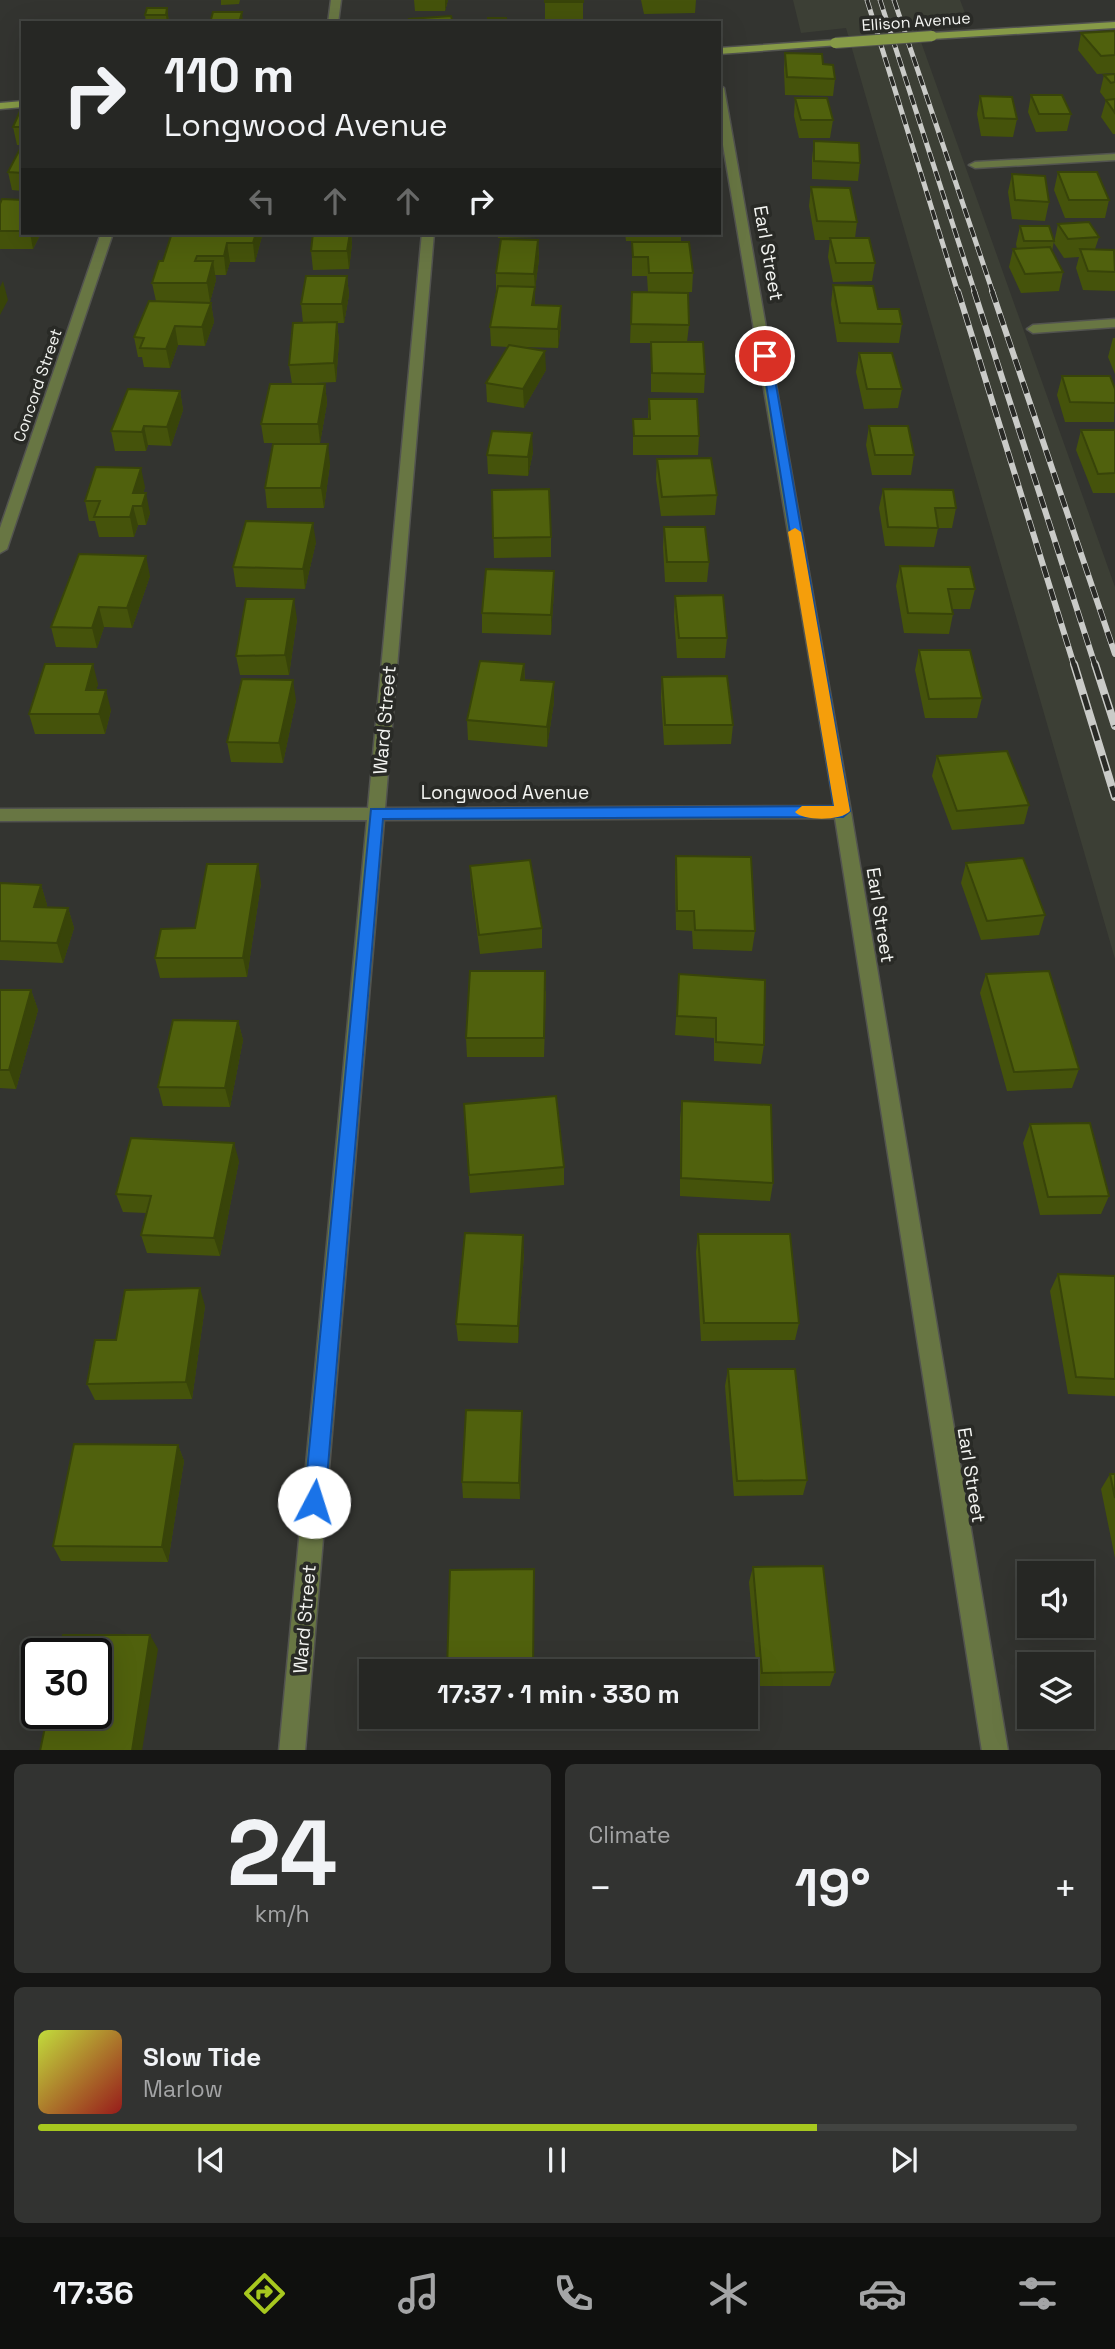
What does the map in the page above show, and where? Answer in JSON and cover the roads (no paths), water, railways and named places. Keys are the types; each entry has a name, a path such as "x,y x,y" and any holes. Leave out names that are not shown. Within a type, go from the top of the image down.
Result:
{"street":[{"path":"333,21 336,0"},
{"name":"Ellison Avenue","path":"721,51 1115,25"},
{"name":"Earl Street","path":"721,100 843,811 995,1750"},
{"path":"0,106 21,104"},
{"path":"975,165 1115,157"},
{"name":"Concord Street","path":"0,549 106,235"},
{"name":"Ward Street","path":"292,1750 428,235"},
{"path":"1033,329 1115,323"},
{"name":"Longwood Avenue","path":"0,816 843,811"}],"railway":[{"path":"867,0 958,293"},
{"path":"880,0 975,293"},
{"path":"894,0 993,293"},
{"path":"958,291 1074,665"},
{"path":"974,291 1095,665"},
{"path":"992,291 1115,654"},
{"path":"1074,664 1115,797"},
{"path":"1095,664 1115,726"}]}
